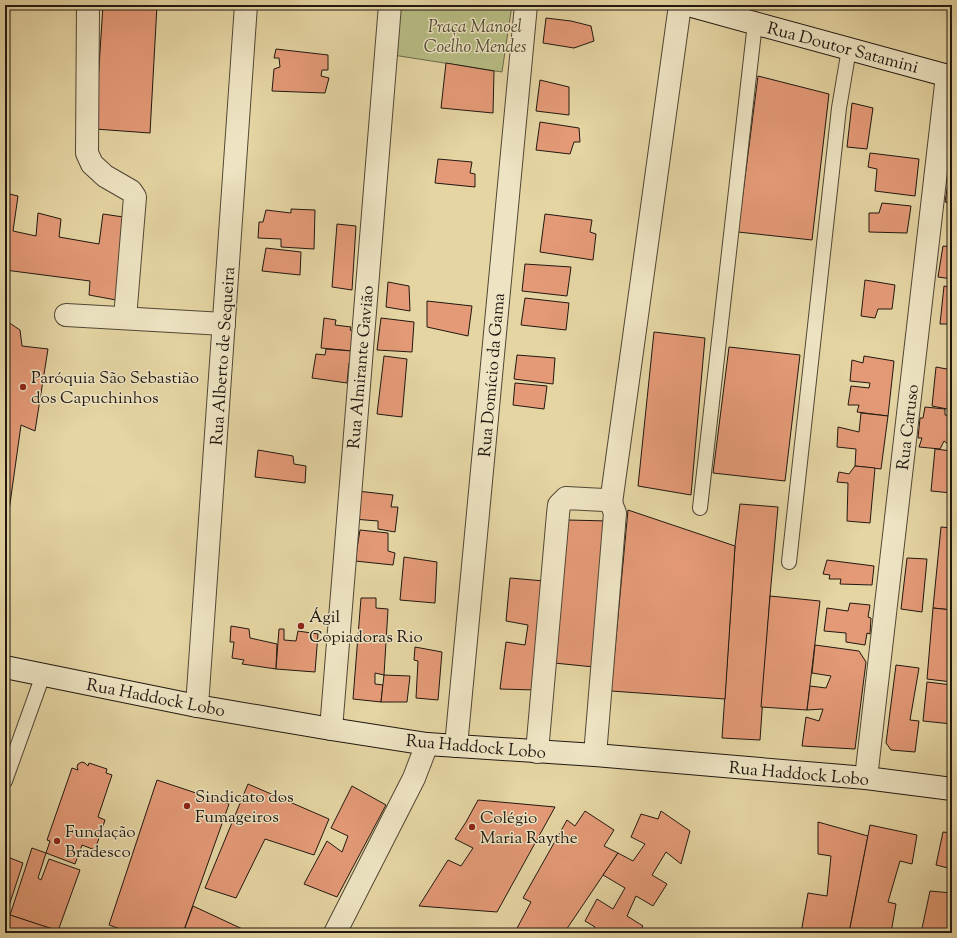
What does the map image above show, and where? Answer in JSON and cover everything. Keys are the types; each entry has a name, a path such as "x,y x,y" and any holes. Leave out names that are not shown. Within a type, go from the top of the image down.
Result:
{"street":[{"path":"88,5 86,153 92,164 105,176 131,191 135,197 125,318"},
{"name":"Rua Alberto de Sequeira","path":"197,706 246,5"},
{"name":"Rua Almirante Gavião","path":"331,729 390,5"},
{"name":"Rua Domício da Gama","path":"456,746 526,5"},
{"path":"595,755 615,513 611,503 680,5"},
{"name":"Rua Doutor Satamini","path":"688,5 950,77"},
{"name":"Rua Caruso","path":"866,778 950,77"},
{"path":"66,315 224,324"},
{"path":"536,752 559,504 566,498 604,500 611,503"},
{"name":"Rua Haddock Lobo","path":"5,667 197,706 427,744 595,755 866,778 952,789"},
{"path":"334,933 414,778 427,744"}],"lane":[{"path":"700,508 755,23"},
{"path":"789,562 838,116 848,49"},
{"path":"5,781 43,675"}],"green space":[{"name":"Praça Manoel Coelho Mendes","path":"400,5 512,5 502,72 393,55"}],"building":[{"path":"103,5 157,5 150,133 95,129"},
{"path":"546,18 571,21 591,26 594,41 574,48 543,43"},
{"path":"276,49 328,55 328,70 322,70 321,76 329,78 325,93 272,91 274,69 280,67 279,58 274,58"},
{"path":"446,63 494,71 493,113 441,108"},
{"path":"758,76 829,94 812,240 738,232"},
{"path":"540,80 569,87 569,115 536,111"},
{"path":"852,103 873,108 867,149 847,147"},
{"path":"540,122 579,128 580,142 574,142 570,154 536,150"},
{"path":"870,153 919,159 915,196 875,191 877,169 868,167"},
{"path":"438,159 472,162 470,173 475,174 475,187 435,183"},
{"path":"951,166 952,167 952,203 945,202"},
{"path":"5,193 18,196 13,231 36,236 38,213 61,219 59,237 99,244 103,214 130,218 116,300 89,295 90,281 5,270"},
{"path":"882,203 911,206 907,233 869,232 869,213 879,213"},
{"path":"291,209 315,210 314,249 281,247 281,239 258,238 259,222 263,222 266,210 291,213"},
{"path":"952,212 952,240 949,240"},
{"path":"545,214 592,220 590,232 596,234 593,260 540,252"},
{"path":"337,224 356,226 352,290 332,287"},
{"path":"943,246 952,247 952,279 938,277"},
{"path":"266,248 301,252 300,275 262,271"},
{"path":"525,264 571,267 567,296 522,291"},
{"path":"865,280 895,285 892,309 878,309 875,318 861,316"},
{"path":"388,282 409,286 410,311 386,307"},
{"path":"944,286 952,288 952,324 940,324"},
{"path":"525,298 569,303 566,330 521,325"},
{"path":"427,301 472,306 468,336 427,327"},
{"path":"324,318 336,320 335,325 351,327 350,330 355,331 352,351 321,348"},
{"path":"381,318 414,322 412,352 377,350"},
{"name":"Paróquia São Sebastião dos Capuchinhos","path":"5,320 20,330 22,346 48,349 35,431 21,425 9,511 5,510"},
{"path":"654,332 705,338 691,495 638,486"},
{"path":"729,347 800,355 785,481 713,473"},
{"path":"326,349 352,351 352,363 349,363 347,383 312,378 316,354 325,355"},
{"path":"517,355 555,358 553,384 514,379"},
{"path":"384,356 407,359 402,417 377,414"},
{"path":"864,356 894,361 888,416 857,412 859,405 848,405 851,386 869,388 870,383 850,381 852,360 863,363"},
{"path":"936,367 952,370 952,410 932,406"},
{"path":"515,383 547,386 544,409 513,405"},
{"path":"925,407 945,409 945,415 951,416 952,441 951,440 949,445 944,441 940,449 919,447 922,438 918,438 920,418 923,418"},
{"path":"861,413 888,416 881,469 855,466 856,449 837,447 838,427 859,432"},
{"path":"935,449 952,451 952,493 931,491"},
{"path":"258,450 293,456 294,464 306,466 305,483 255,477"},
{"path":"855,466 875,468 870,523 847,521 848,483 837,482 839,472 849,474"},
{"path":"357,491 393,495 391,507 398,507 395,532 378,529 378,521 353,519"},
{"path":"740,504 778,507 760,740 722,738 735,546"},
{"path":"628,510 735,546 725,699 611,691"},
{"path":"568,520 609,521 594,667 554,663"},
{"path":"941,527 952,528 952,610 933,608"},
{"path":"360,530 388,533 388,551 395,553 393,565 355,561"},
{"path":"404,557 437,562 435,603 400,600"},
{"path":"907,558 927,559 922,612 901,609"},
{"path":"827,560 874,566 872,585 840,584 841,579 829,579 830,575 823,574"},
{"path":"510,578 544,581 535,690 500,689 506,642 525,645 528,625 506,621"},
{"path":"770,596 820,601 807,710 761,707"},
{"path":"361,598 376,598 376,608 388,609 384,675 375,673 375,684 383,685 381,702 353,699"},
{"path":"850,603 870,605 868,617 871,618 870,634 867,633 865,645 846,642 846,633 824,631 827,608 848,611"},
{"path":"933,608 952,610 952,682 927,679"},
{"path":"231,626 249,629 250,638 277,644 276,669 242,664 244,660 232,658 234,642 230,642"},
{"path":"279,629 284,629 284,640 296,641 298,631 318,634 315,672 276,669"},
{"path":"815,645 859,651 866,662 855,749 802,746 806,717 819,721 823,709 807,710 810,686 826,688 831,676 812,673"},
{"path":"415,647 442,652 438,700 416,698 418,661 414,660"},
{"path":"896,665 919,668 910,720 919,721 915,752 891,750 886,743"},
{"path":"384,675 410,676 407,702 381,702"},
{"path":"927,682 952,685 952,724 923,721"},
{"path":"82,762 88,766 89,763 107,769 106,773 112,775 98,817 105,820 95,850 82,845 75,864 46,853 50,841 47,840 72,768 78,770 78,764"},
{"path":"157,780 229,804 183,933 131,933 109,925"},
{"path":"248,784 329,819 314,855 265,839 236,898 205,888"},
{"path":"352,786 386,805 337,897 304,884 327,841 342,852 348,836 331,828"},
{"path":"478,800 555,807 497,912 419,906 448,860 461,866 473,848 455,839"},
{"path":"585,811 614,830 604,846 618,853 564,933 515,932 531,902 523,898 567,820 575,826"},
{"path":"661,811 690,831 681,864 666,852 652,875 667,884 653,906 636,896 627,916 643,926 638,933 592,933 595,927 585,921 597,899 613,909 625,888 603,875 618,853 633,861 645,844 631,837 641,814 658,819"},
{"path":"818,822 868,836 849,933 801,933 808,893 827,896 831,856 818,854"},
{"path":"870,825 917,835 912,864 900,861 888,902 896,904 891,933 849,933"},
{"path":"943,832 952,833 952,869 936,865"},
{"path":"32,848 46,853 38,878 41,880 49,859 80,870 58,931 10,915"},
{"path":"5,856 23,863 5,918"},
{"path":"930,891 952,893 952,933 921,933"},
{"path":"193,906 251,933 183,933"},
{"path":"6,914 65,933 5,933"}],"place":[{"name":"Paróquia São Sebastião dos Capuchinhos","path":"23,387"},
{"name":"Ágil Copiadoras Rio","path":"301,626"},
{"name":"Sindicato dos Fumageiros","path":"187,806"},
{"name":"Colégio Maria Raythe","path":"472,827"},
{"name":"Fundação Bradesco","path":"57,841"}]}
